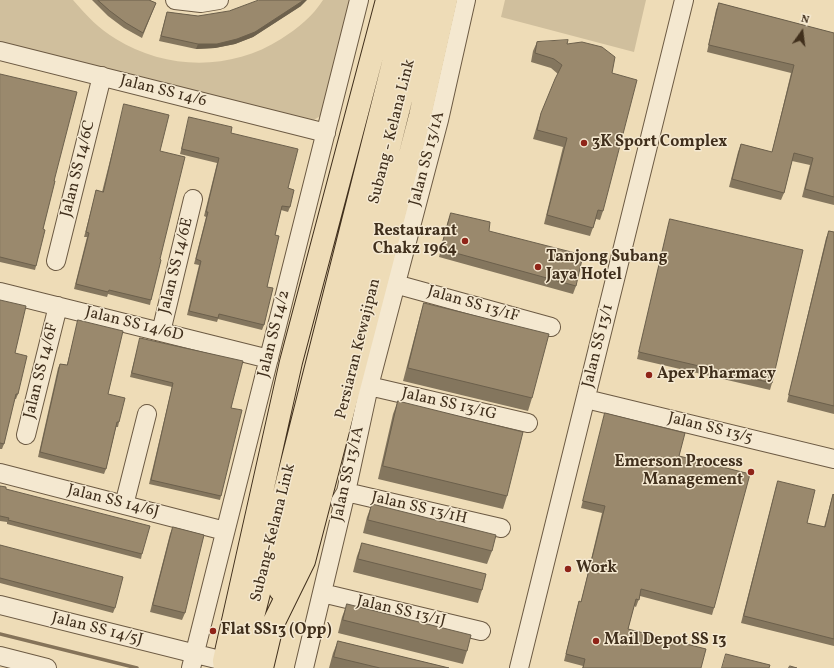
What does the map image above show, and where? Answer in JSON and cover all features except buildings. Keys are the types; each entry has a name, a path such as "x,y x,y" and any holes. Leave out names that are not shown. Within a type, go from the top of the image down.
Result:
{"main road":[{"path":"229,666 291,362 387,0"},
{"name":"Subang - Kelana Link","path":"316,400 408,0"},
{"name":"Subang - Kelana Link","path":"316,400 426,0"},
{"path":"435,50 439,0"},
{"name":"Persiaran Kewajipan","path":"262,668 272,626 304,561 420,116 446,0"},
{"name":"Subang-Kelana Link","path":"229,666 316,400"},
{"name":"Subang-Kelana Link","path":"272,626 316,400"}],"street":[{"path":"176,0 201,3 219,0"},
{"name":"Jalan SS 14/2","path":"193,661 359,0"},
{"name":"Jalan SS 13/1A","path":"304,668 346,492 369,386 439,120 466,0"},
{"name":"Jalan SS 13/1","path":"519,668 684,0"},
{"name":"Jalan SS 14/6","path":"0,51 326,133"},
{"name":"Jalan SS 14/6C","path":"56,261 102,76"},
{"name":"Jalan SS 14/6E","path":"161,332 193,199"},
{"name":"Jalan SS 13/1F","path":"396,284 551,327"},
{"name":"Jalan SS 14/6D","path":"0,292 269,359"},
{"name":"Jalan SS 14/6F","path":"26,435 58,306"},
{"name":"Jalan SS 13/1G","path":"369,386 528,423"},
{"name":"Jalan SS 13/5","path":"586,399 834,459"},
{"path":"124,505 147,414"},
{"name":"Jalan SS 14/6J","path":"0,473 225,531"},
{"path":"304,561 346,492"},
{"name":"Jalan SS 13/1H","path":"346,492 501,528"},
{"name":"Jalan SS 13/1J","path":"322,593 481,631"},
{"name":"Jalan SS 14/5J","path":"0,605 193,661 229,666"},
{"path":"0,656 47,668"}],"shaded area":[{"path":"0,0 73,0 104,31 135,49 156,57 198,63 241,57 262,49 281,39 299,26 310,17 323,0 351,0 322,115 312,121 0,43"},
{"path":"505,0 646,0 634,52 501,17"}],"waterway":[{"path":"0,634 137,668"}],"place":[{"name":"3K Sport Complex","path":"584,143"},
{"name":"Restaurant Chakz 1964","path":"465,241"},
{"name":"Tanjong Subang Jaya Hotel","path":"538,267"},
{"name":"Apex Pharmacy","path":"649,375"},
{"name":"Emerson Process Management","path":"751,472"},
{"name":"Work","path":"568,569"},
{"name":"Flat SS13 (Opp)","path":"213,631"},
{"name":"Mail Depot SS 13","path":"596,641"}]}
